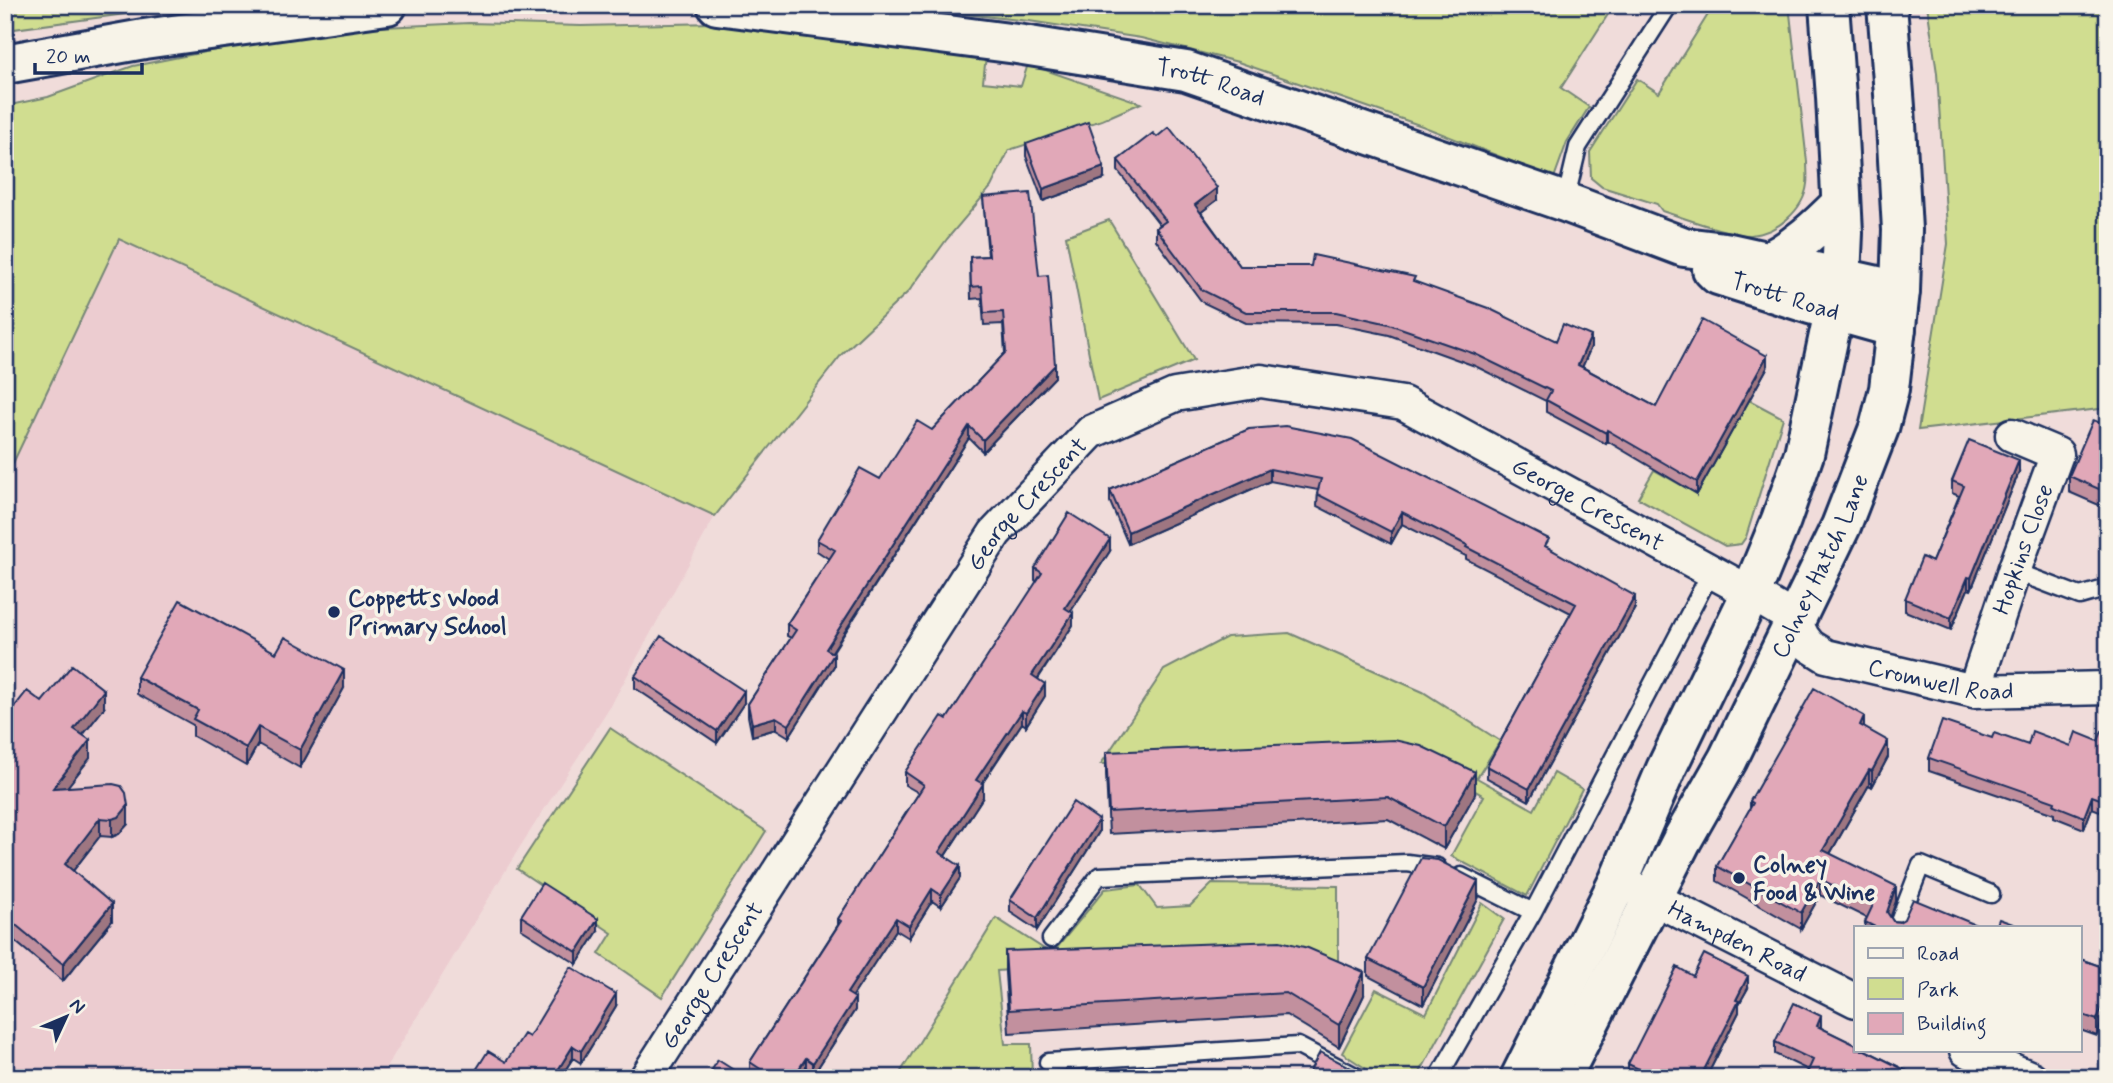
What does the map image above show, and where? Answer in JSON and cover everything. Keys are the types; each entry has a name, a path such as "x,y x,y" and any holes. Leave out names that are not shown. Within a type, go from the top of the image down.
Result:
{"main road":[{"path":"5,64 144,39 387,5"},
{"name":"Trott Road","path":"717,5 1003,42 1186,71 1565,202 1684,247 1725,252 1767,262 1838,294"},
{"name":"Colney Hatch Lane","path":"1520,1078 1619,880 1666,769 1751,593 1781,520 1804,453 1838,294 1841,204 1829,5"},
{"name":"Colney Hatch Lane","path":"1561,1078 1682,840 1728,759 1841,526 1879,428 1889,389 1898,309 1902,230 1887,5"},
{"path":"1767,262 1786,253 1814,232 1841,204"},
{"name":"Trott Road","path":"1684,247 1718,275 1838,294 1898,309"}],"street":[{"name":"George Crescent","path":"646,1078 995,533 1091,432 1175,395 1261,381 1403,403 1794,619"},
{"name":"Hopkins Close","path":"1974,691 2057,454 2012,435"},
{"name":"Cromwell Road","path":"1794,619 1803,637 1826,656 1974,691 2108,688"},
{"name":"Hampden Road","path":"1619,880 1854,1000"},
{"path":"1971,1052 2031,1078"}],"lane":[{"path":"1565,202 1578,147 1669,5"},
{"path":"2014,571 2080,596 2108,588"},
{"path":"1438,1078 1533,912 1711,572"},
{"path":"1051,939 1099,876 1407,863 1446,868 1533,912"},
{"path":"1897,926 1921,864 1991,894"},
{"path":"1048,1062 1298,1046 1359,1078"}],"shaded area":[{"name":"Coppetts Wood Primary School","path":"119,239 715,516 609,709 518,850 380,1078 5,1078 5,480"}],"green space":[{"path":"5,5 192,5 6,30"},
{"path":"884,5 1614,5 1561,88 1589,107 1567,142 1554,178 1422,126 1238,62 1141,38 1029,21"},
{"path":"1714,5 1789,5 1807,162 1807,184 1801,203 1788,218 1770,230 1751,235 1720,229 1662,211 1657,204 1602,187 1591,178 1590,152 1637,79 1659,93"},
{"path":"1927,5 2108,5 2108,408 1918,430 1948,244 1937,73"},
{"path":"469,23 581,26 715,23 986,56 983,82 1021,86 1028,64 1141,103 1102,120 1009,150 991,187 947,239 909,291 842,354 715,516 119,239 5,480 5,106 48,97 133,66 318,30"},
{"path":"1109,220 1194,360 1098,400 1066,236"},
{"path":"1749,400 1783,418 1746,537 1741,544 1725,546 1638,498 1654,470 1697,494"},
{"path":"1289,633 1423,692 1500,741 1477,778 1534,810 1554,773 1582,789 1527,896 1451,856 1484,796 1423,762 1396,757 1101,764 1164,670 1227,637"},
{"path":"610,728 766,831 662,997 599,954 612,933 517,869"},
{"path":"1212,884 1338,886 1338,961 1276,950 997,971 1005,1044 1031,1044 1032,1078 897,1078 996,918 1052,954 1105,889 1140,885 1157,908 1190,906"},
{"path":"1482,903 1504,919 1417,1078 1379,1077 1342,1053 1376,989 1426,1014"}],"building":[{"path":"1088,122 1104,167 1043,189 1026,144"},
{"path":"1169,127 1217,188 1195,205 1240,266 1311,266 1313,255 1415,277 1413,281 1488,308 1556,341 1563,324 1591,336 1578,365 1656,407 1702,320 1767,356 1697,482 1607,430 1606,433 1546,400 1551,391 1475,354 1389,324 1336,312 1246,312 1202,290 1156,228 1166,221 1118,160 1153,133 1157,137"},
{"path":"1030,193 1039,276 1048,275 1055,365 983,440 969,426 826,649 834,654 789,725 776,717 752,724 748,704 796,630 787,624 835,550 817,540 860,468 880,479 917,421 932,430 1006,352 1003,312 984,313 982,286 971,287 970,257 989,256 983,197"},
{"path":"2093,420 2108,426 2108,493 2069,476"},
{"path":"1285,426 1352,439 1549,539 1545,546 1635,596 1529,789 1487,766 1576,604 1402,512 1391,532 1317,494 1321,479 1270,469 1128,532 1110,490 1249,429"},
{"path":"1969,440 2019,460 1971,578 1968,577 1951,618 1905,599 1922,557 1932,562 1964,486 1952,481"},
{"path":"1069,513 1110,539 1065,608 1073,613 1032,675 1045,684 1026,713 1022,711 976,780 983,784 939,852 960,866 941,895 932,889 909,926 896,918 847,993 855,998 813,1063 806,1058 793,1078 774,1078 750,1062 924,785 905,772 942,716 947,719 1042,573 1035,568"},
{"path":"180,600 276,653 285,637 344,670 300,750 258,727 246,748 193,719 198,710 137,677"},
{"path":"661,636 744,691 717,731 635,676"},
{"path":"72,665 104,690 74,729 90,740 53,788 113,784 121,786 126,793 128,806 119,817 100,818 65,864 112,904 63,964 5,916 5,719 27,691 42,702"},
{"path":"1814,688 1864,716 1860,725 1888,741 1823,850 1896,886 1887,912 1893,921 1904,919 1913,899 1979,926 1873,926 1865,922 1873,905 1820,879 1801,913 1717,866 1753,803 1750,801"},
{"path":"1942,721 1992,738 1994,733 2028,745 2032,731 2071,746 2076,732 2098,741 2102,731 2108,733 2108,802 2092,796 2084,817 2054,805 2055,802 1929,758"},
{"path":"1394,740 1421,746 1475,772 1444,827 1388,797 1109,812 1106,752"},
{"path":"1073,802 1099,820 1037,918 1010,900"},
{"path":"1421,858 1438,860 1478,881 1423,987 1368,959"},
{"path":"542,883 598,919 577,952 521,916"},
{"path":"1999,919 2018,926 1996,926"},
{"path":"1280,941 1308,948 1364,972 1339,1025 1286,993 1009,1010 1005,951"},
{"path":"1704,954 1748,976 1736,1000 1739,1001 1700,1078 1635,1078 1639,1069 1628,1064 1677,967 1693,976"},
{"path":"2082,960 2108,969 2108,1005 2102,1005 2097,1020 2082,1015"},
{"path":"571,967 616,994 581,1051 573,1046 553,1078 471,1078 488,1051 506,1062 524,1034 529,1037"},
{"path":"1794,1003 1821,1016 1817,1026 1854,1044 1854,1052 1869,1052 1921,1078 1811,1078 1807,1073 1813,1060 1775,1042"},
{"path":"1320,1052 1369,1077 1306,1078"},
{"path":"718,1060 746,1078 707,1078"}],"place":[{"name":"Coppetts Wood Primary School","path":"334,612"},
{"name":"Colney Food & Wine","path":"1739,878"}]}
